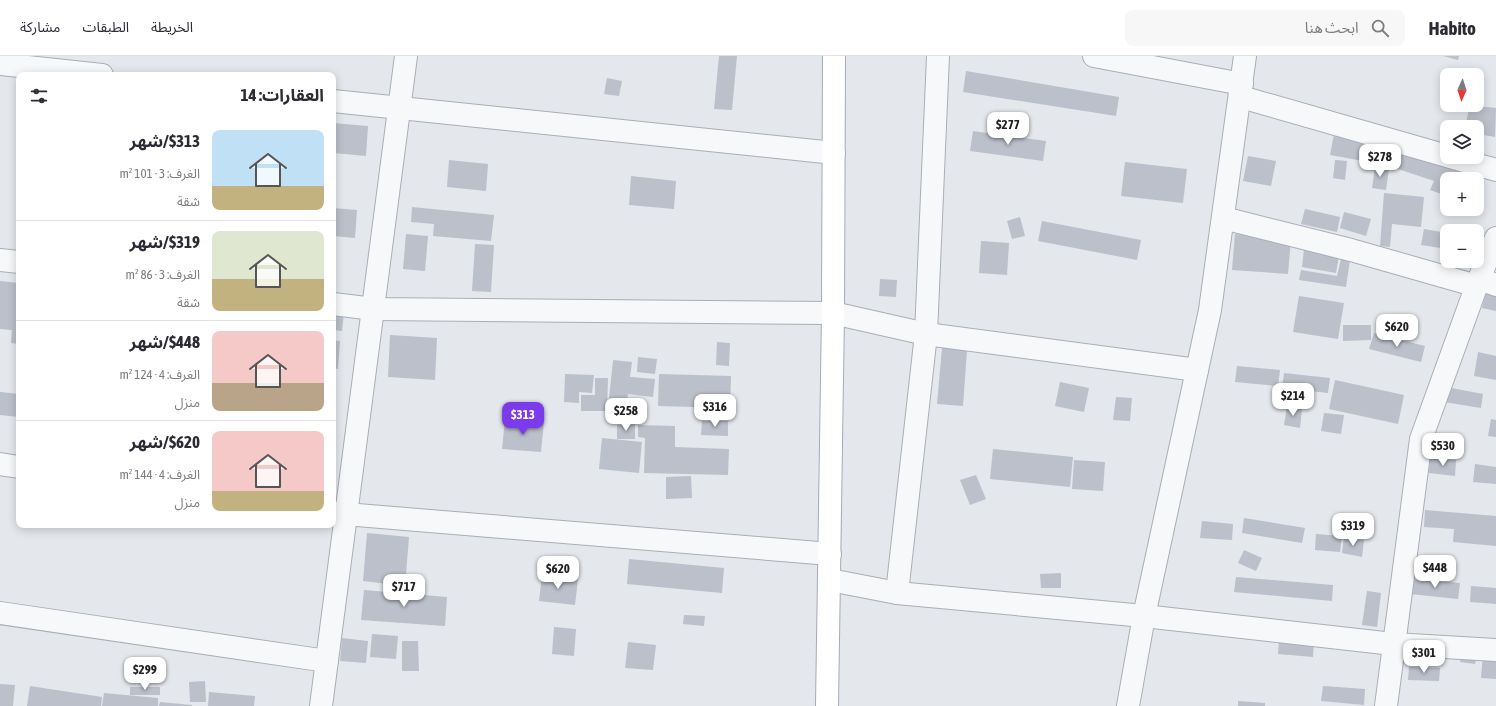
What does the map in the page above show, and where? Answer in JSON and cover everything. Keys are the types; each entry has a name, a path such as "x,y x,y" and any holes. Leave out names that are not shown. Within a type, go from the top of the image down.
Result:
{"main road":[{"path":"827,706 833,313 834,56"}],"street":[{"path":"328,706 327,662 340,514 374,309 406,56"},
{"path":"897,593 926,334 938,56"},
{"path":"1094,56 1241,91 1440,154"},
{"path":"1128,706 1144,616 1210,310 1245,56"},
{"path":"0,64 74,72"},
{"path":"336,101 834,153"},
{"path":"1475,164 1496,170"},
{"path":"1223,218 1484,284"},
{"path":"1386,706 1421,439 1484,284 1496,238"},
{"path":"0,260 16,262"},
{"path":"336,304 374,309 833,313 926,334 1197,370"},
{"path":"0,464 16,467"},
{"path":"340,514 830,554"},
{"path":"830,580 897,593 1144,616 1393,644 1496,650"},
{"path":"0,613 327,662"}],"building":[{"path":"719,56 737,56 732,110 714,109"},
{"path":"1443,56 1459,56 1458,60"},
{"path":"966,71 1119,97 1116,116 963,92"},
{"path":"607,78 622,81 619,96 604,94"},
{"path":"1484,107 1496,108 1495,137 1484,135 1484,120 1467,120 1468,112 1484,112"},
{"path":"336,123 368,126 366,156 336,153"},
{"path":"1335,129 1397,140 1391,166 1330,155"},
{"path":"973,131 1046,141 1043,161 970,151"},
{"path":"1401,150 1465,172 1440,172 1440,194 1430,190 1434,181 1395,168"},
{"path":"1248,156 1276,161 1271,186 1243,181"},
{"path":"449,160 488,164 486,191 447,187"},
{"path":"1335,160 1347,161 1345,180 1333,178"},
{"path":"1125,162 1187,169 1183,203 1121,196"},
{"path":"1375,167 1389,169 1386,190 1372,188"},
{"path":"631,176 676,181 674,209 629,205"},
{"path":"1384,193 1424,197 1421,227 1392,224 1390,247 1380,246"},
{"path":"412,207 494,215 491,241 433,236 434,224 411,222"},
{"path":"336,208 357,210 355,238 336,236"},
{"path":"1305,209 1340,217 1337,232 1301,224"},
{"path":"1344,212 1371,219 1366,236 1340,228"},
{"path":"1020,217 1025,236 1012,239 1007,221"},
{"path":"1042,221 1141,240 1137,260 1038,241"},
{"path":"1424,229 1440,232 1440,248 1421,245"},
{"path":"406,234 428,236 425,271 403,269"},
{"path":"1235,234 1291,238 1288,274 1232,270"},
{"path":"981,241 1009,243 1007,275 979,273"},
{"path":"475,244 494,245 491,292 472,291"},
{"path":"1304,249 1339,255 1336,273 1302,267"},
{"path":"1341,259 1350,260 1346,287 1299,280 1301,270 1337,276"},
{"path":"880,279 897,280 896,297 879,296"},
{"path":"0,281 16,283 16,344 11,343 12,330 0,329"},
{"path":"1486,292 1496,294 1496,311 1482,308"},
{"path":"1299,296 1344,303 1338,339 1293,332"},
{"path":"336,311 344,312 342,331 336,330"},
{"path":"1343,325 1371,325 1371,340 1343,341"},
{"path":"1374,333 1425,346 1421,362 1369,349"},
{"path":"390,335 437,338 435,380 388,377"},
{"path":"336,340 340,341 338,369 336,369"},
{"path":"717,342 730,343 729,366 716,365"},
{"path":"942,348 967,350 963,406 937,404"},
{"path":"1478,352 1496,356 1496,380 1474,376"},
{"path":"638,357 657,359 655,374 637,372"},
{"path":"613,360 632,362 630,377 655,379 653,397 628,394 626,410 608,408"},
{"path":"1237,366 1280,370 1278,386 1235,382"},
{"path":"1284,373 1330,378 1328,393 1282,388"},
{"path":"565,374 594,375 592,393 579,392 579,403 564,402"},
{"path":"659,374 731,376 730,408 658,406"},
{"path":"595,378 608,378 607,411 581,411 581,395 595,395"},
{"path":"1335,380 1404,395 1398,424 1329,409"},
{"path":"1060,382 1089,388 1084,412 1055,406"},
{"path":"1446,387 1483,394 1481,408 1444,402"},
{"path":"0,392 16,394 16,417 0,415"},
{"path":"1116,397 1132,398 1130,421 1113,420"},
{"path":"1287,406 1302,409 1300,428 1284,425"},
{"path":"1324,413 1344,415 1341,434 1321,431"},
{"path":"505,419 544,422 541,452 502,449"},
{"path":"1491,419 1496,420 1496,437 1488,436"},
{"path":"702,421 728,421 728,436 701,435"},
{"path":"635,424 635,439 617,439 617,425"},
{"path":"638,425 675,426 675,447 729,449 728,475 644,473 645,438 638,437"},
{"path":"602,438 642,442 639,473 599,469"},
{"path":"993,449 1073,457 1070,487 990,479"},
{"path":"1430,458 1456,460 1455,476 1429,473"},
{"path":"1074,460 1105,462 1103,491 1072,489"},
{"path":"1475,464 1496,467 1496,484 1473,482"},
{"path":"976,475 986,499 970,505 960,480"},
{"path":"691,476 692,498 666,499 666,477"},
{"path":"1425,510 1496,516 1496,546 1453,542 1454,529 1424,527"},
{"path":"1244,518 1305,528 1302,543 1242,533"},
{"path":"1202,521 1233,524 1232,540 1200,538"},
{"path":"367,533 409,537 405,586 363,581"},
{"path":"1316,534 1342,536 1340,552 1315,550"},
{"path":"1344,537 1364,540 1362,557 1342,553"},
{"path":"1244,550 1262,558 1256,571 1238,563"},
{"path":"629,559 724,568 722,593 627,584"},
{"path":"1061,573 1061,588 1041,588 1040,574"},
{"path":"542,575 578,579 575,605 539,601"},
{"path":"1236,577 1333,585 1332,601 1234,592"},
{"path":"1412,579 1460,583 1458,599 1410,594"},
{"path":"1471,586 1496,588 1496,604 1470,602"},
{"path":"364,590 447,597 445,626 361,620"},
{"path":"1367,591 1381,593 1377,627 1362,625"},
{"path":"684,615 705,616 704,626 683,624"},
{"path":"554,627 576,629 574,656 552,654"},
{"path":"372,634 398,636 396,659 370,657"},
{"path":"342,638 368,641 366,663 340,661"},
{"path":"1279,638 1314,641 1313,657 1278,654"},
{"path":"402,641 418,641 419,671 402,671"},
{"path":"628,642 656,645 653,670 625,668"},
{"path":"1401,645 1428,647 1426,661 1400,659"},
{"path":"1462,650 1477,651 1475,664 1460,662"},
{"path":"1483,653 1496,653 1496,679 1481,678"},
{"path":"1409,667 1440,668 1439,681 1408,680"},
{"path":"205,681 206,702 190,702 189,682"},
{"path":"0,684 15,685 13,706 0,706"},
{"path":"30,686 102,697 101,706 27,706"},
{"path":"1323,686 1365,689 1364,705 1321,701"},
{"path":"130,687 160,687 160,695 130,695"},
{"path":"209,692 255,696 254,706 208,706"},
{"path":"104,693 158,698 158,706 102,706"},
{"path":"1238,701 1265,703 1265,706 1238,706"},
{"path":"160,702 192,705 192,706 159,706"}]}
